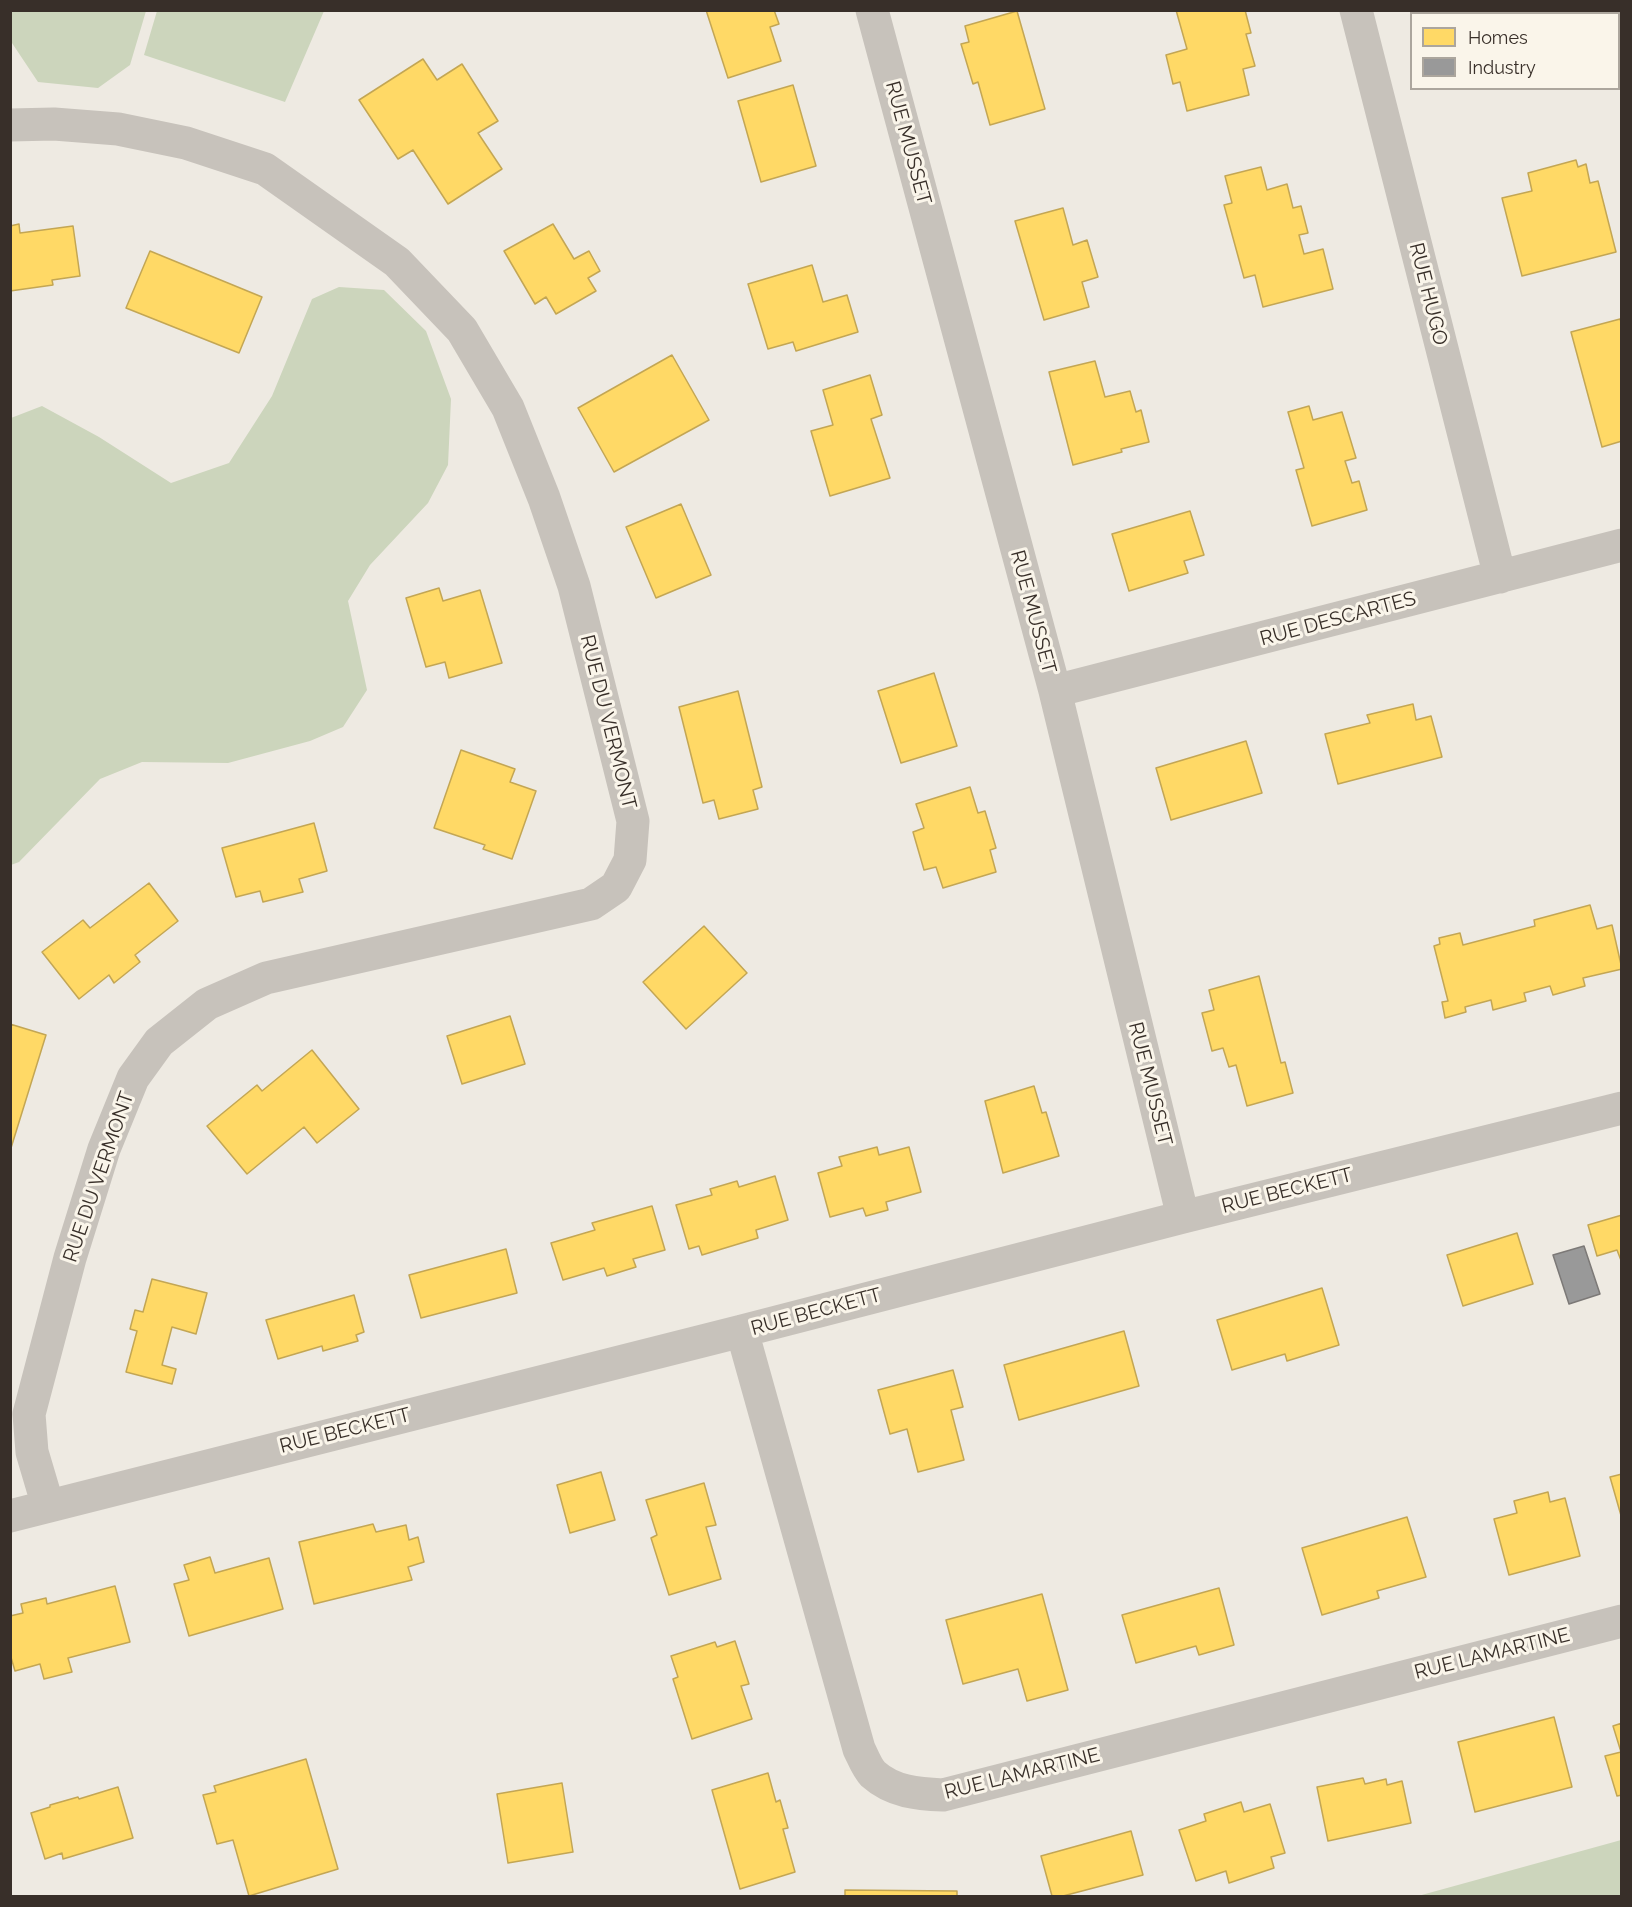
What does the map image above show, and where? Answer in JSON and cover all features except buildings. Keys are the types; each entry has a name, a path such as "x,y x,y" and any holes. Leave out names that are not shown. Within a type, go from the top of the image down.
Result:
{"street":[{"name":"RUE MUSSET","path":"872,10 1055,691 1183,1217"},
{"name":"RUE HUGO","path":"1356,10 1500,576"},
{"name":"RUE DU VERMONT","path":"10,125 54,124 118,129 186,142 265,169 398,262 462,330 508,408 544,498 574,586 633,821 630,860 616,887 591,904 266,978 207,1004 159,1042 133,1078 104,1149 70,1258 29,1414 32,1452 48,1506"},
{"name":"RUE DESCARTES","path":"1055,691 1622,545"},
{"name":"RUE BECKETT","path":"10,1516 1183,1217 1622,1108"},
{"name":"RUE LAMARTINE","path":"742,1331 859,1749 872,1773 891,1786 916,1794 944,1795 1622,1621"}],"green space":[{"path":"157,10 324,11 285,102 144,55"},
{"path":"10,11 146,11 130,65 98,88 38,82 12,43"},
{"path":"339,287 384,290 426,331 451,399 448,465 428,503 370,565 348,601 367,690 343,727 310,741 228,763 142,762 100,779 19,862 11,865 11,418 42,406 99,437 171,483 229,463 272,396 312,299"},
{"path":"1621,1840 1621,1896 1418,1896 1614,1842"}]}
